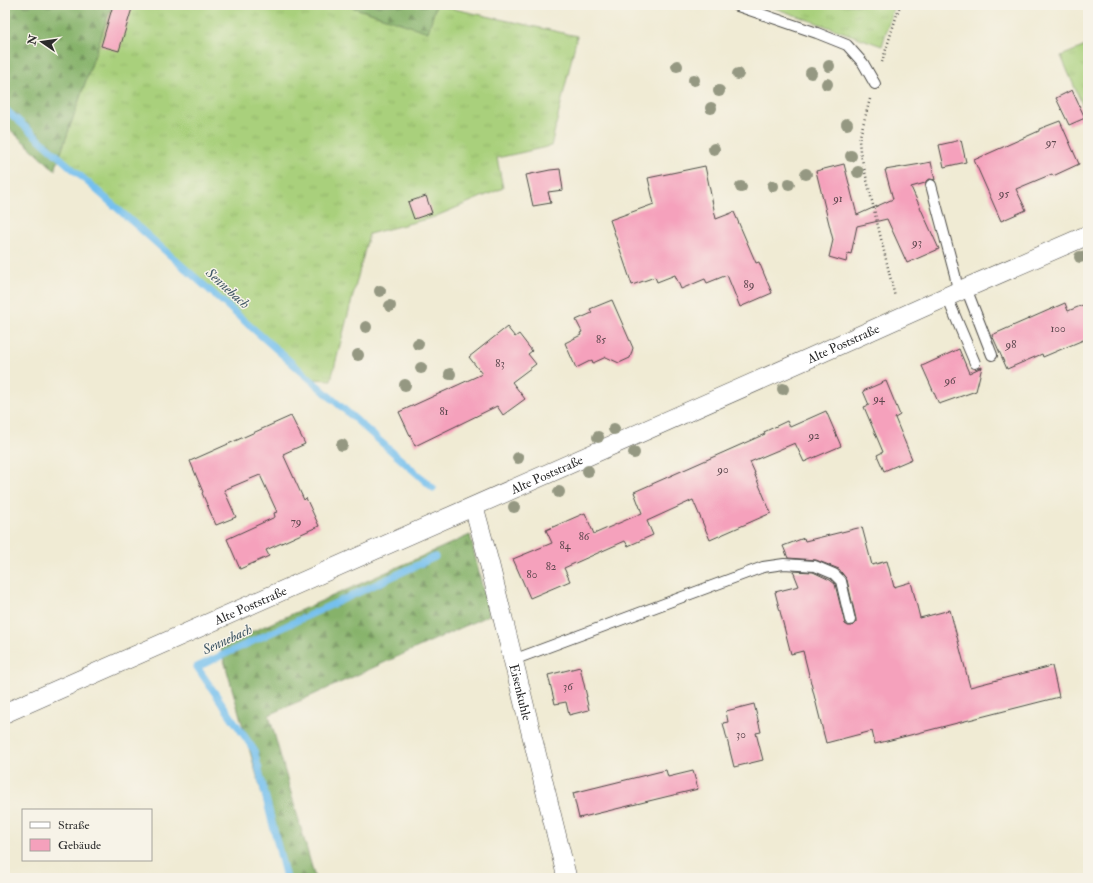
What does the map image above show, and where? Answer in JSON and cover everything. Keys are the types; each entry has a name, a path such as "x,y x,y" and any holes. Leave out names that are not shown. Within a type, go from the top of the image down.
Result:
{"street":[{"name":"Alte Poststraße","path":"5,713 474,507 1088,234"},
{"name":"Eisenkuhle","path":"474,507 567,878"}],"lane":[{"path":"735,5 817,33 847,45 863,63 875,84"},
{"path":"931,185 955,275 957,292 975,363"},
{"path":"957,292 992,355"},
{"path":"513,660 756,569 784,564 815,566 834,574 841,581 850,620"}],"path":[{"path":"896,301 860,151 859,140 900,5"}],"green space":[{"path":"5,5 112,5 55,170 5,125"},
{"path":"112,5 346,5 427,31 436,5 577,36 551,146 497,158 503,188 434,217 369,234 331,380 312,379 60,155"},
{"path":"346,5 436,5 428,32"},
{"path":"766,5 894,5 882,46"},
{"path":"1088,45 1088,118 1061,56"},
{"path":"470,535 489,615 269,715 315,878 286,878 220,646"}],"building":[{"path":"113,5 133,5 119,51 101,46"},
{"path":"1072,90 1085,118 1069,125 1056,98"},
{"path":"1060,121 1079,164 1053,176 1052,174 1016,189 1026,210 1001,221 974,160 1039,131 1039,129"},
{"path":"961,140 966,162 944,167 939,145"},
{"path":"931,162 935,180 930,179 925,183 911,187 939,249 907,263 887,219 857,226 851,254 848,253 846,262 829,257 833,240 816,171 844,164 857,215 893,199 885,170"},
{"path":"705,166 716,219 734,212 756,263 759,262 772,293 740,307 727,275 707,283 705,279 681,289 675,275 657,282 655,277 632,285 610,220 654,204 648,178"},
{"path":"560,169 563,190 548,192 551,203 533,206 526,175"},
{"path":"426,196 432,213 414,219 408,202"},
{"path":"612,300 633,348 630,358 619,363 606,357 593,363 592,360 576,368 565,343 581,335 580,333 582,332 576,320 592,313 590,309"},
{"path":"1065,303 1068,311 1088,303 1088,338 1043,357 1042,354 1007,369 992,335"},
{"path":"507,327 515,337 519,334 532,351 528,354 536,364 512,382 525,399 503,415 497,406 415,446 399,412 482,374 469,357"},
{"path":"959,349 969,373 982,367 976,391 939,404 922,366"},
{"path":"886,381 900,415 895,418 912,459 884,471 877,455 883,452 864,407 869,405 863,391"},
{"path":"826,411 841,446 804,462 795,443 750,462 771,513 710,540 693,500 647,521 653,535 628,546 625,541 564,568 570,581 530,598 513,559 552,543 546,530 585,513 594,534 642,513 634,492 765,434 764,432 787,421 790,427"},
{"path":"291,416 305,444 283,454 304,500 306,498 319,526 266,550 269,556 240,569 227,539 275,517 274,513 277,512 260,475 224,490 236,517 216,525 190,461"},
{"path":"862,527 872,565 887,561 894,587 911,582 920,618 950,610 970,687 1052,666 1059,697 875,744 872,731 826,743 803,651 791,654 775,592 799,586 793,571 813,572 835,584 845,624 852,626 856,622 856,619 847,580 839,569 816,560 788,558 783,546 804,538 805,541"},
{"path":"580,667 589,710 569,715 566,702 555,704 548,675"},
{"path":"754,704 761,732 756,733 763,760 734,767 723,723 728,722 726,711"},
{"path":"666,770 668,777 693,771 698,789 579,818 573,793"}],"waterway":[{"name":"Sennebach","path":"5,109 433,488"},
{"name":"Sennebach","path":"286,878 254,750 197,667 435,557"}]}
